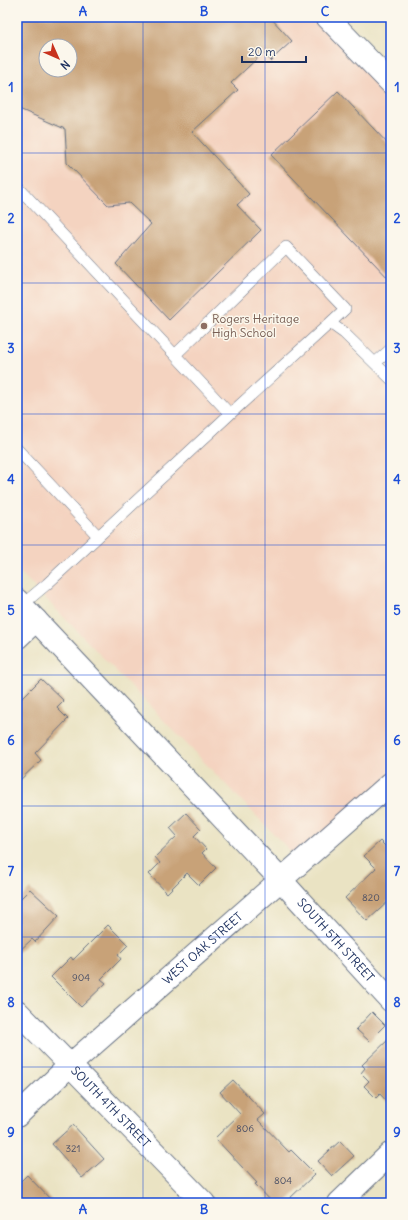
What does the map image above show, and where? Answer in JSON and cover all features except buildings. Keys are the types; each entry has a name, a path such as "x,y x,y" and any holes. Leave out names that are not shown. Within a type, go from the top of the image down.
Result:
{"street":[{"path":"327,17 391,83"},
{"path":"17,638 25,608"},
{"name":"SOUTH 5TH STREET","path":"25,608 280,879 391,1001"},
{"name":"WEST OAK STREET","path":"17,1116 70,1065 391,782"},
{"name":"SOUTH 4TH STREET","path":"17,1012 204,1203"},
{"path":"339,1203 391,1153"}],"lane":[{"path":"17,186 230,414"},
{"path":"25,608 98,536 345,309 286,247 175,355"},
{"path":"330,323 344,333 391,379"},
{"path":"375,363 391,349"},
{"path":"17,449 98,536"}],"shaded area":[{"name":"Rogers Heritage High School","path":"17,17 327,17 391,83 391,783 301,862 17,569"}],"place":[{"name":"Rogers Heritage High School","path":"204,326"}]}
